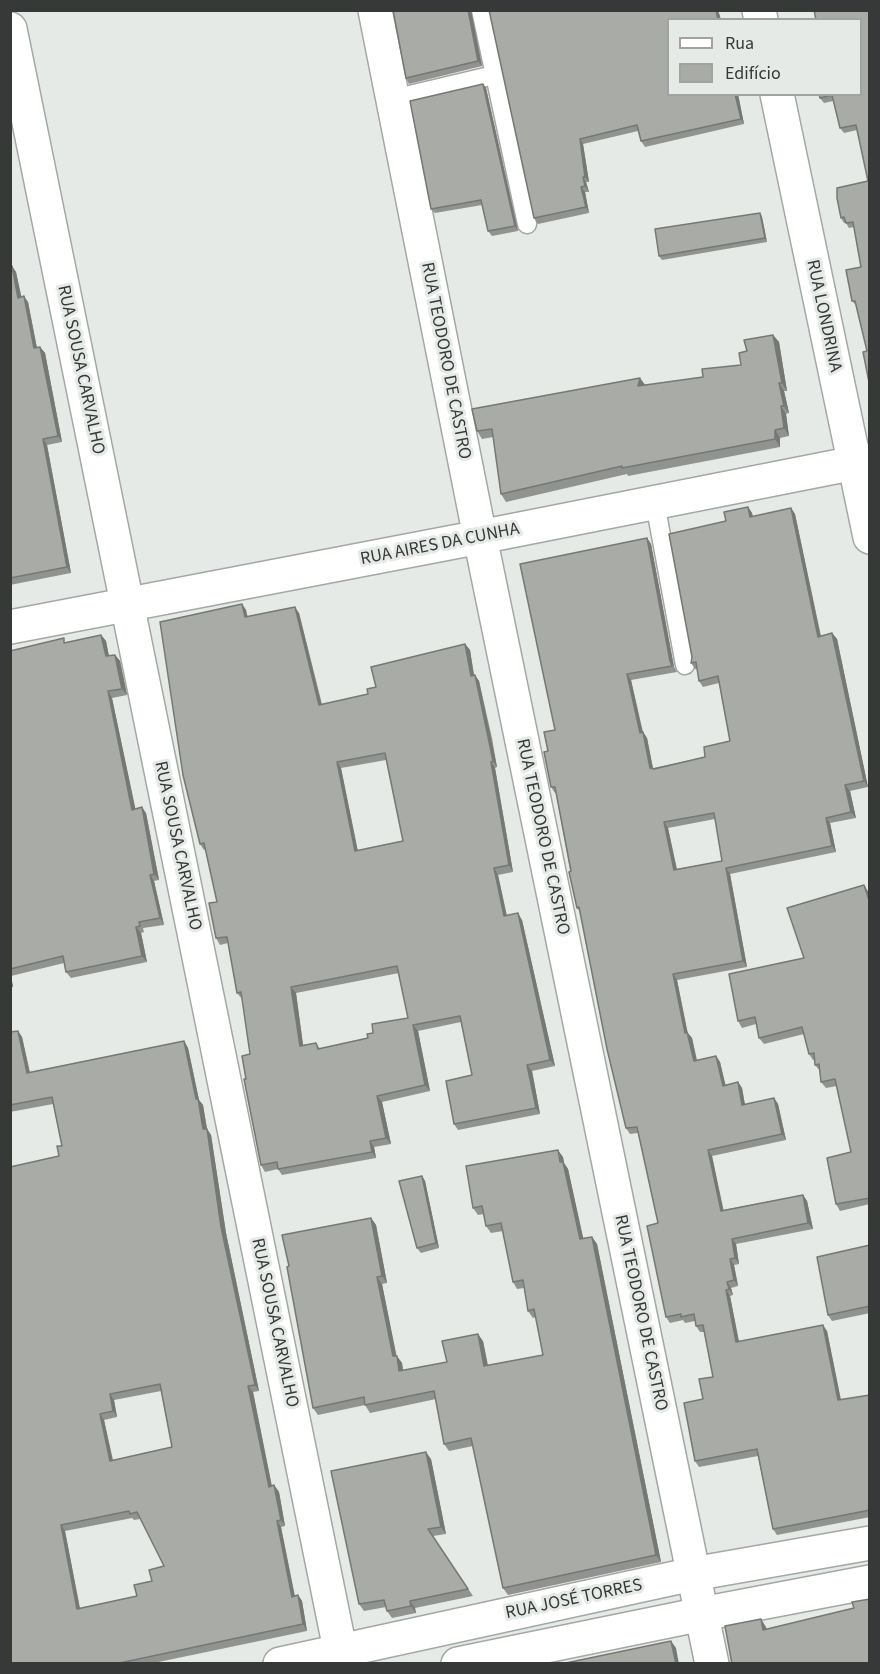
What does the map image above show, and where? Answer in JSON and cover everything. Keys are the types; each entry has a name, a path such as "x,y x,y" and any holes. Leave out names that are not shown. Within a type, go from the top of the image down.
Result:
{"street":[{"name":"RUA TEODORO DE CASTRO","path":"375,10 480,537 712,1664"},
{"name":"RUA SOUSA CARVALHO","path":"10,29 342,1657"},
{"name":"RUA LONDRINA","path":"777,96 862,461 870,537"},
{"name":"RUA AIRES DA CUNHA","path":"10,627 862,461"},
{"name":"RUA JOSÉ TORRES","path":"280,1664 342,1657 693,1574 870,1543"},
{"path":"458,1664 870,1582"}],"lane":[{"path":"481,10 527,224"},
{"path":"393,99 494,75"},
{"path":"655,503 685,665"}],"building":[{"path":"393,10 468,10 478,61 406,78"},
{"path":"489,10 716,10 718,18 667,18 667,96 735,96 741,119 641,141 637,125 580,139 585,177 583,177 585,186 581,187 586,207 534,218"},
{"path":"814,10 870,10 870,387 863,352 867,351 855,301 852,301 846,270 861,267 853,222 846,223 844,217 841,218 837,198 837,188 868,181 856,125 840,128 832,96 862,96 862,18 816,18"},
{"path":"483,84 515,226 488,231 481,200 431,209 410,101"},
{"path":"760,213 765,238 659,256 655,229"},
{"path":"12,266 18,298 24,296 34,348 40,347 58,436 43,439 67,567 10,578 10,267"},
{"path":"773,335 784,406 781,406 784,428 775,430 775,439 622,468 622,466 501,494 492,429 477,431 472,409 640,378 638,386 703,377 702,369 741,365 739,353 747,351 744,340"},
{"path":"748,507 750,517 791,508 818,637 832,633 864,781 845,785 851,812 826,818 832,846 726,868 743,961 673,974 685,1033 687,1032 694,1061 716,1056 723,1086 738,1082 742,1105 774,1098 782,1134 708,1150 721,1211 803,1195 808,1223 732,1239 735,1258 730,1259 734,1280 727,1282 729,1289 726,1290 736,1342 823,1325 838,1400 870,1395 870,1510 773,1529 757,1449 695,1461 684,1403 703,1399 699,1379 713,1377 703,1325 696,1326 694,1314 666,1317 647,1226 658,1223 637,1127 626,1128 607,1049 579,907 577,908 569,872 571,871 555,787 551,787 544,752 548,751 544,732 555,730 520,564 647,538 672,666 627,674 640,733 643,732 650,768 705,757 704,747 730,741 718,676 699,681 696,662 691,663 692,657 669,534 726,521 724,512","holes":["714,813 722,861 674,870 664,822"]},
{"path":"242,604 245,617 295,607 319,705 368,694 367,689 376,687 371,667 465,644 471,676 475,675 493,761 491,762 509,865 494,868 504,916 518,913 550,1060 527,1065 536,1108 454,1124 446,1081 472,1075 460,1016 413,1025 425,1085 377,1096 386,1138 370,1141 372,1152 278,1169 277,1162 261,1165 244,1079 246,1079 242,1056 250,1054 241,992 237,993 227,937 216,938 209,903 217,902 204,843 200,844 183,775 160,622","holes":["385,753 403,841 355,851 337,762","397,966 408,1018 372,1024 373,1033 367,1034 368,1038 318,1049 316,1043 300,1046 291,987"]},
{"path":"101,635 106,656 115,655 122,689 108,691 132,810 142,807 154,874 150,875 160,918 139,922 140,926 136,927 142,956 66,972 63,956 10,969 10,651 64,638 64,643"},
{"path":"864,885 870,903 870,1198 836,1204 827,1158 851,1152 835,1079 821,1082 819,1064 815,1065 814,1053 809,1054 802,1027 759,1038 755,1017 738,1021 729,974 804,958 787,908"},
{"path":"18,1031 27,1073 184,1041 203,1129 207,1129 221,1227 255,1385 248,1386 269,1487 274,1485 281,1520 277,1521 292,1597 298,1595 303,1624 115,1664 10,1664 10,1167 59,1156 57,1146 62,1146 52,1097 10,1105 10,1032","holes":["160,1384 172,1447 110,1461 100,1414 113,1411 110,1394","129,1511 130,1514 137,1512 164,1566 149,1570 152,1581 134,1585 137,1596 77,1609 61,1525"]},
{"path":"558,1150 560,1162 563,1162 580,1239 592,1237 656,1555 503,1588 471,1438 444,1444 434,1391 365,1405 364,1397 313,1408 282,1235 371,1218 382,1276 377,1277 393,1356 397,1356 399,1371 447,1362 442,1341 478,1334 484,1366 543,1355 534,1309 528,1311 523,1280 513,1282 501,1223 486,1226 482,1206 473,1208 466,1166"},
{"path":"422,1176 436,1243 417,1248 399,1181"},
{"path":"870,1245 870,1306 828,1315 817,1257"},
{"path":"426,1452 441,1527 428,1529 468,1589 410,1601 411,1606 387,1611 384,1600 359,1604 331,1471"},
{"path":"870,1599 870,1664 732,1664 725,1626 761,1619 763,1630 854,1608 852,1602"},
{"path":"671,1641 676,1664 561,1664"}]}
